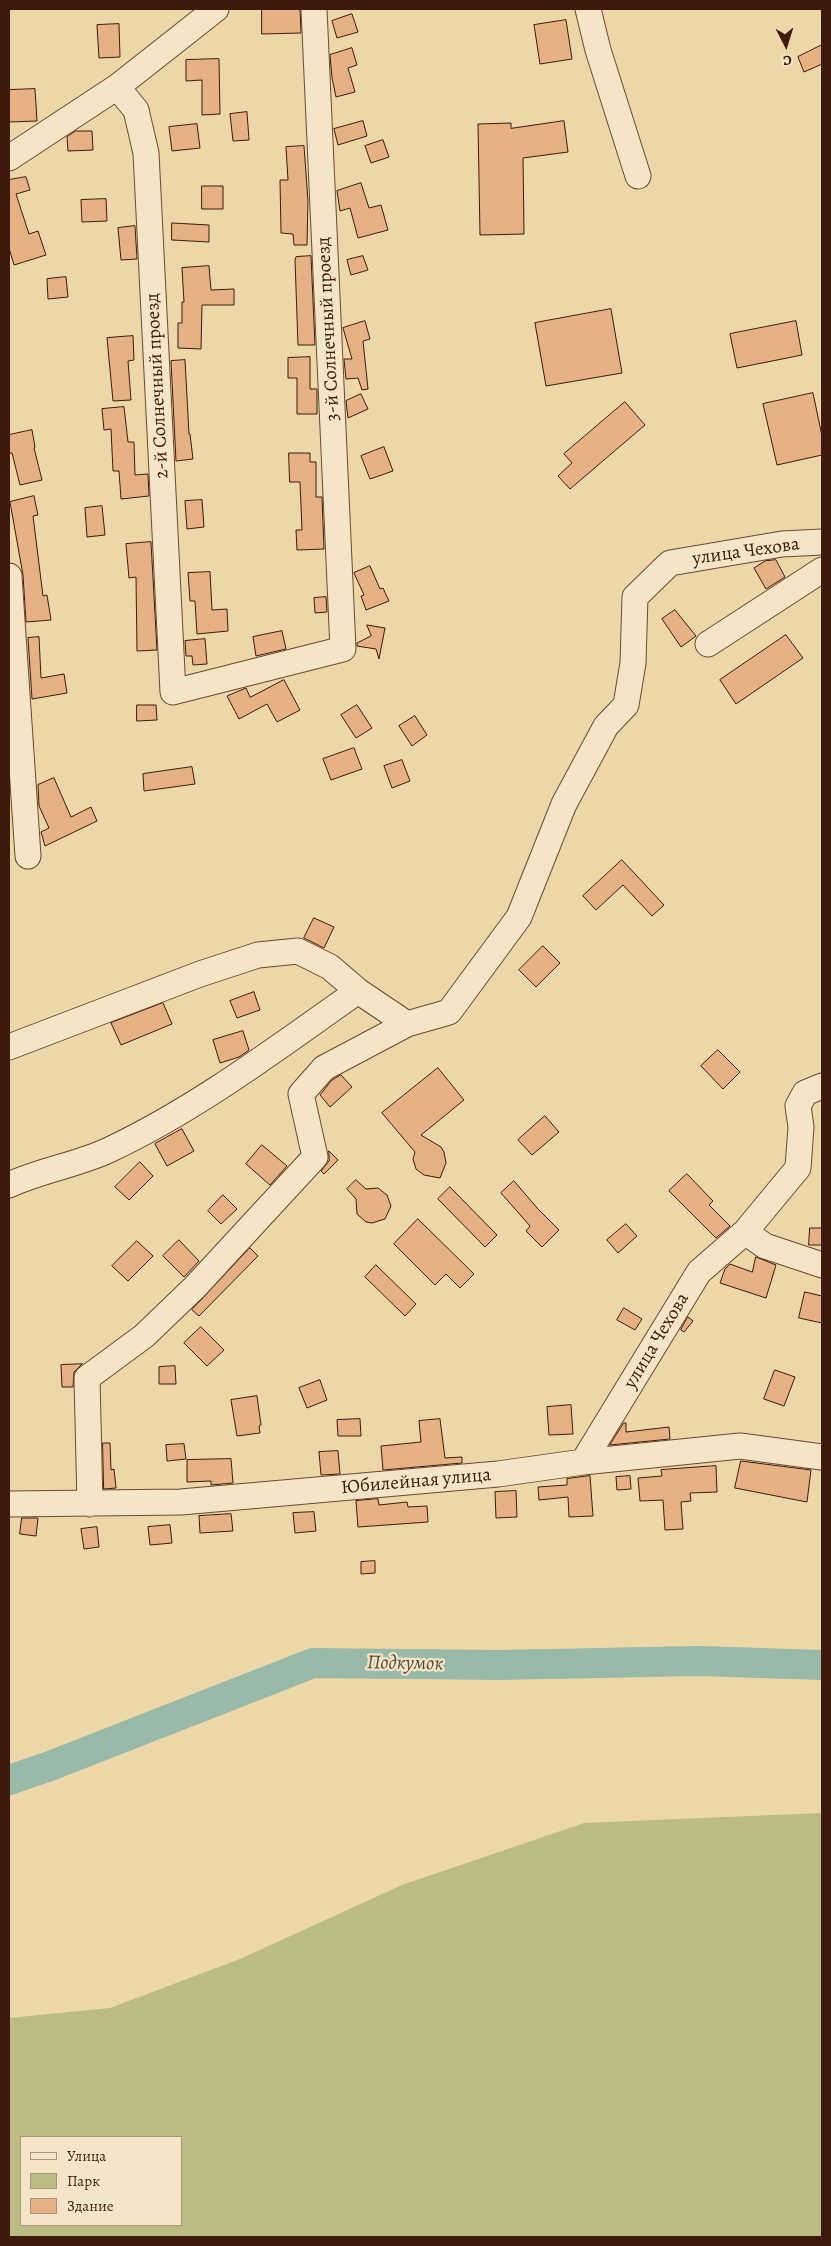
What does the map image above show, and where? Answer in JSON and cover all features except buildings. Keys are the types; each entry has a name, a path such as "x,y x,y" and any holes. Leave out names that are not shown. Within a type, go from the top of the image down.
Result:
{"street":[{"path":"9,158 117,87 216,9"},
{"name":"3-й Солнечный проезд","path":"173,692 343,649 314,9"},
{"path":"588,9 598,50 638,176"},
{"name":"2-й Солнечный проезд","path":"117,87 136,110 146,153 173,692"},
{"name":"улица Чехова","path":"407,1024 449,1012 519,917 564,804 606,726 626,705 633,662 634,597 670,563 782,544 822,542"},
{"name":"улица Чехова","path":"708,644 822,570"},
{"path":"9,576 28,856"},
{"path":"9,1047 200,974 258,955 298,951 330,967 358,991 407,1024 324,1068 301,1094 315,1157 195,1287 151,1330 87,1378 90,1504"},
{"path":"9,1185 24,1178 108,1150 210,1094 358,991"},
{"name":"улица Чехова","path":"583,1462 699,1272 744,1232 798,1168 801,1127 798,1106 805,1093 822,1086"},
{"path":"744,1232 765,1246 822,1265"},
{"name":"Юбилейная улица","path":"9,1504 181,1502 278,1495 498,1474 583,1462 740,1446 822,1457"}],"green space":[{"path":"822,1813 822,2237 9,2237 9,2018 110,2008 240,1959 402,1885 584,1823"}],"waterway":[{"name":"Подкумок","path":"9,1780 50,1766 313,1663 499,1665 699,1661 822,1665"}]}
